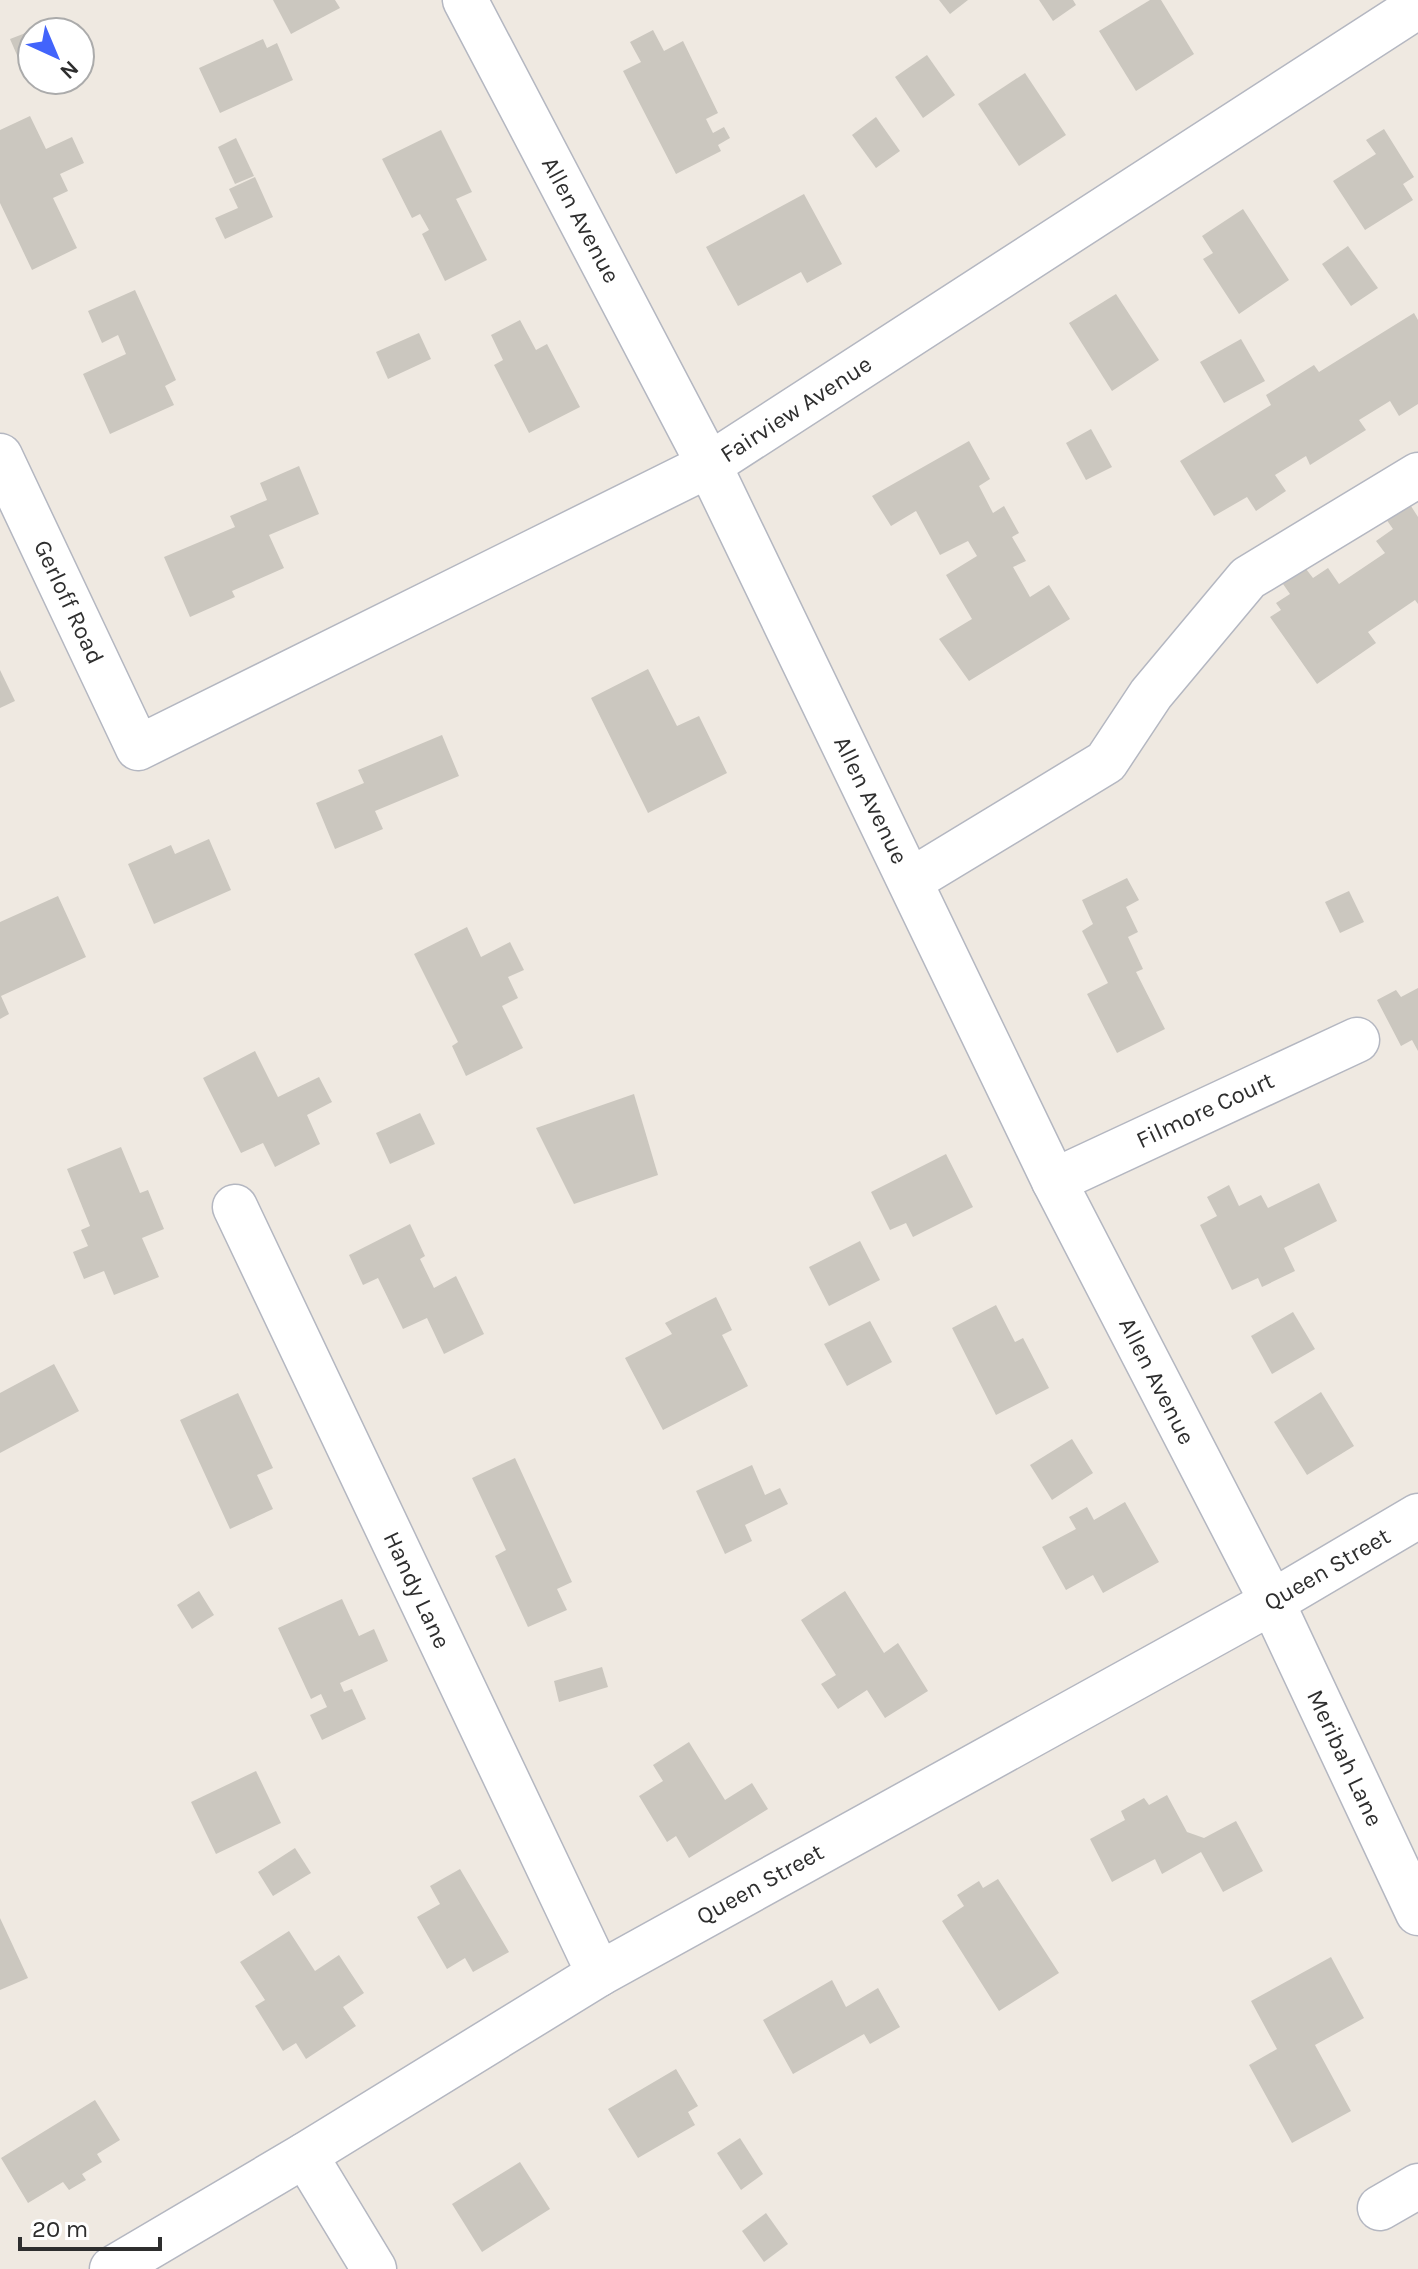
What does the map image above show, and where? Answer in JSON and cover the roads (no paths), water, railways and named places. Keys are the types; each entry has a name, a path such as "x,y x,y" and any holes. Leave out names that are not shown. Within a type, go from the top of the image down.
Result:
{"street":[{"name":"Allen Avenue","path":"465,0 709,465 1054,1181 1272,1602"},
{"name":"Fairview Avenue","path":"138,748 709,465 1418,6"},
{"name":"Gerloff Road","path":"0,456 138,748"},
{"path":"910,881 1106,762 1151,694 1248,578 1418,475"},
{"name":"Filmore Court","path":"1054,1181 1357,1040"},
{"name":"Handy Lane","path":"235,1207 599,1974"},
{"name":"Queen Street","path":"112,2269 305,2155 599,1974 1272,1602 1418,1516"},
{"name":"Meribah Lane","path":"1272,1602 1418,1913"},
{"path":"305,2155 374,2269"},
{"path":"1380,2208 1418,2186"}]}
